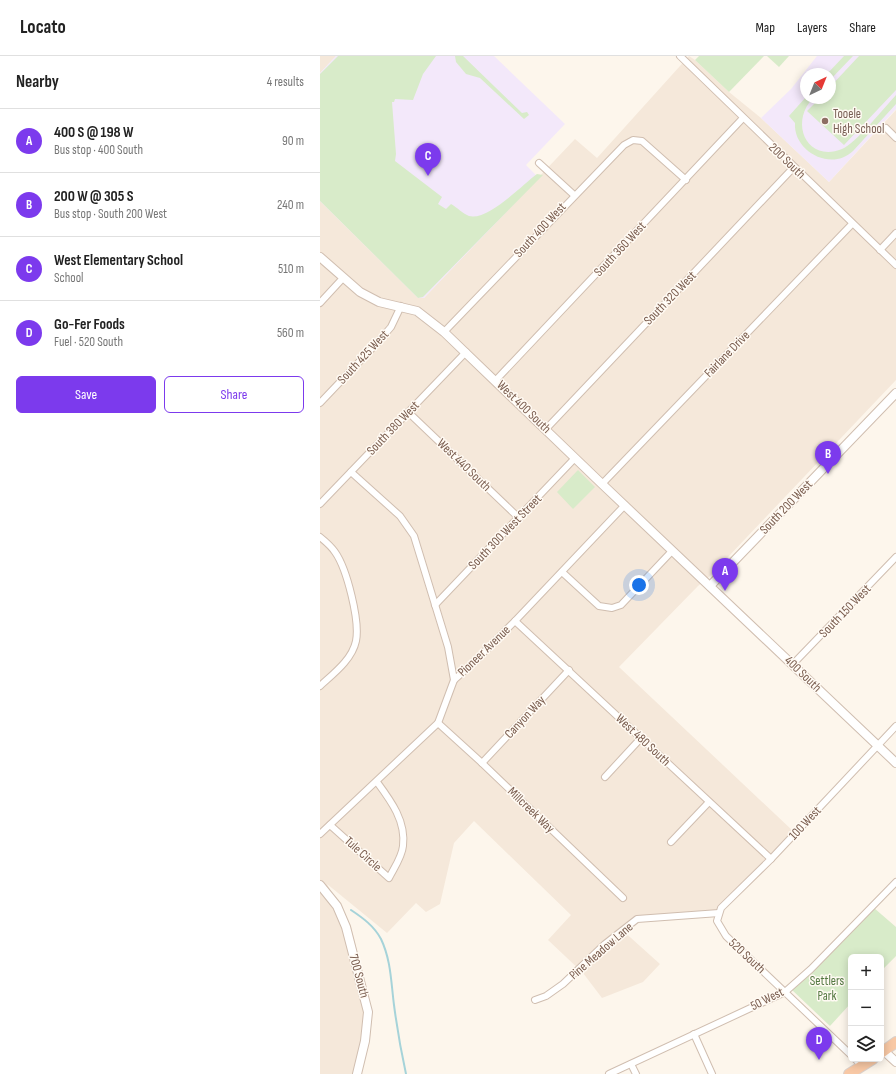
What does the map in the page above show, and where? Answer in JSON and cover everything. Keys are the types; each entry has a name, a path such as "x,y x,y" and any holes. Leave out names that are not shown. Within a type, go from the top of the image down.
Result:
{"highway":[{"path":"884,1051 896,1042"},
{"path":"850,1074 868,1062"}],"street":[{"name":"200 South","path":"680,56 896,265"},
{"name":"South 360 West","path":"496,380 743,118"},
{"path":"886,128 896,138"},
{"name":"South 400 West","path":"444,332 574,195 624,145 633,140 642,141 686,180"},
{"path":"538,163 574,195"},
{"name":"South 320 West","path":"546,428 794,167"},
{"name":"Fairlane Drive","path":"602,484 852,224"},
{"path":"880,250 896,233"},
{"name":"West 400 South","path":"320,257 360,292 379,302 401,306 416,311 444,332 710,586"},
{"path":"320,303 343,278"},
{"name":"South 425 West","path":"320,403 386,332 401,306"},
{"name":"South 380 West","path":"320,504 466,352"},
{"name":"South 200 West","path":"710,586 896,393"},
{"name":"West 440 South","path":"408,412 520,518"},
{"name":"South 300 West Street","path":"435,605 520,518 575,458"},
{"path":"352,472 400,516 414,536 448,647 454,680"},
{"name":"Pioneer Avenue","path":"320,834 438,723 454,680 515,621 625,506"},
{"path":"320,537 335,552 347,581 356,620 356,642 346,661 320,686"},
{"path":"562,572 599,606 612,608 621,605 672,551"},
{"name":"South 150 West","path":"793,664 896,557"},
{"name":"400 South","path":"710,586 896,763"},
{"name":"West 480 South","path":"515,621 771,859"},
{"name":"Canyon Way","path":"482,763 569,670"},
{"name":"Millcreek Way","path":"438,723 623,898"},
{"name":"100 West","path":"717,921 721,908 771,859 896,726"},
{"path":"605,777 640,738"},
{"name":"Tule Circle","path":"330,825 389,878 403,847 402,826 394,804 376,782"},
{"path":"671,842 709,802"},
{"name":"50 West","path":"609,1074 785,992 811,969 896,882"},
{"name":"700 South","path":"320,885 337,906 346,927 368,1012 365,1040 358,1074"},
{"name":"Pine Meadow Lane","path":"535,1000 546,996 563,984 605,944 637,919 719,914"},
{"name":"520 South","path":"717,921 726,936 848,1053"},
{"path":"694,1034 712,1074"},
{"path":"884,1053 896,1062"},
{"path":"858,1062 862,1066"},
{"path":"631,1064 636,1074"}],"shaded area":[{"path":"320,56 336,56 320,73"},
{"path":"336,56 494,56 565,124 526,165 539,178 424,298 418,298 320,201 320,73"},
{"path":"689,56 761,118 829,182 896,110 896,380 710,576 698,586 619,667 793,831 718,913 633,917 621,929 660,964 643,982 602,998 583,973 548,940 571,915 474,821 454,843 440,904 426,912 416,903 387,933 327,884 351,926 370,1004 360,1074 320,1074 320,201 418,298 424,298 575,139 597,158"},
{"name":"Tooele High School","path":"817,56 896,56 896,109 829,182 761,118 791,89 800,78 800,104 836,104 836,68 808,68"}],"green space":[{"path":"338,56 436,56 423,74 413,100 395,99 394,102 392,102 396,154 395,161 442,197 438,204 446,209 451,204 469,216 477,216 486,213 495,208 537,174 543,175 423,297 418,298 320,201 320,74"},
{"path":"455,56 463,56 522,113 527,112 529,115 524,119 480,78 466,74 456,62"},
{"path":"699,56 764,56 729,92 695,60"},
{"path":"767,56 789,56 779,67"},
{"path":"844,56 853,56 836,74 836,68 833,68"},
{"path":"859,56 896,56 896,90 844,145 807,111 814,104 836,104 836,81"},
{"path":"896,95 896,104 853,151 844,157 834,159 824,159 807,150 800,142 796,133 795,123 789,116 800,104 809,104 802,118 802,129 805,138 811,146 819,150 830,152 848,146 870,125"},
{"path":"578,470 595,487 573,509 557,492"},
{"name":"Settlers Park","path":"874,908 896,927 896,956 884,968 884,954 848,954 848,1006 830,1026 791,989"}],"waterway":[{"path":"351,910 372,926 381,939 387,955 396,1022 406,1074"}],"place":[{"name":"Tooele High School","path":"825,121"},
{"name":"West Elementary School","path":"428,176"},
{"name":"200 W @ 305 S","path":"828,474"},
{"name":"400 S @ 198 W","path":"725,591"},
{"name":"Go-Fer Foods","path":"819,1060"}]}
